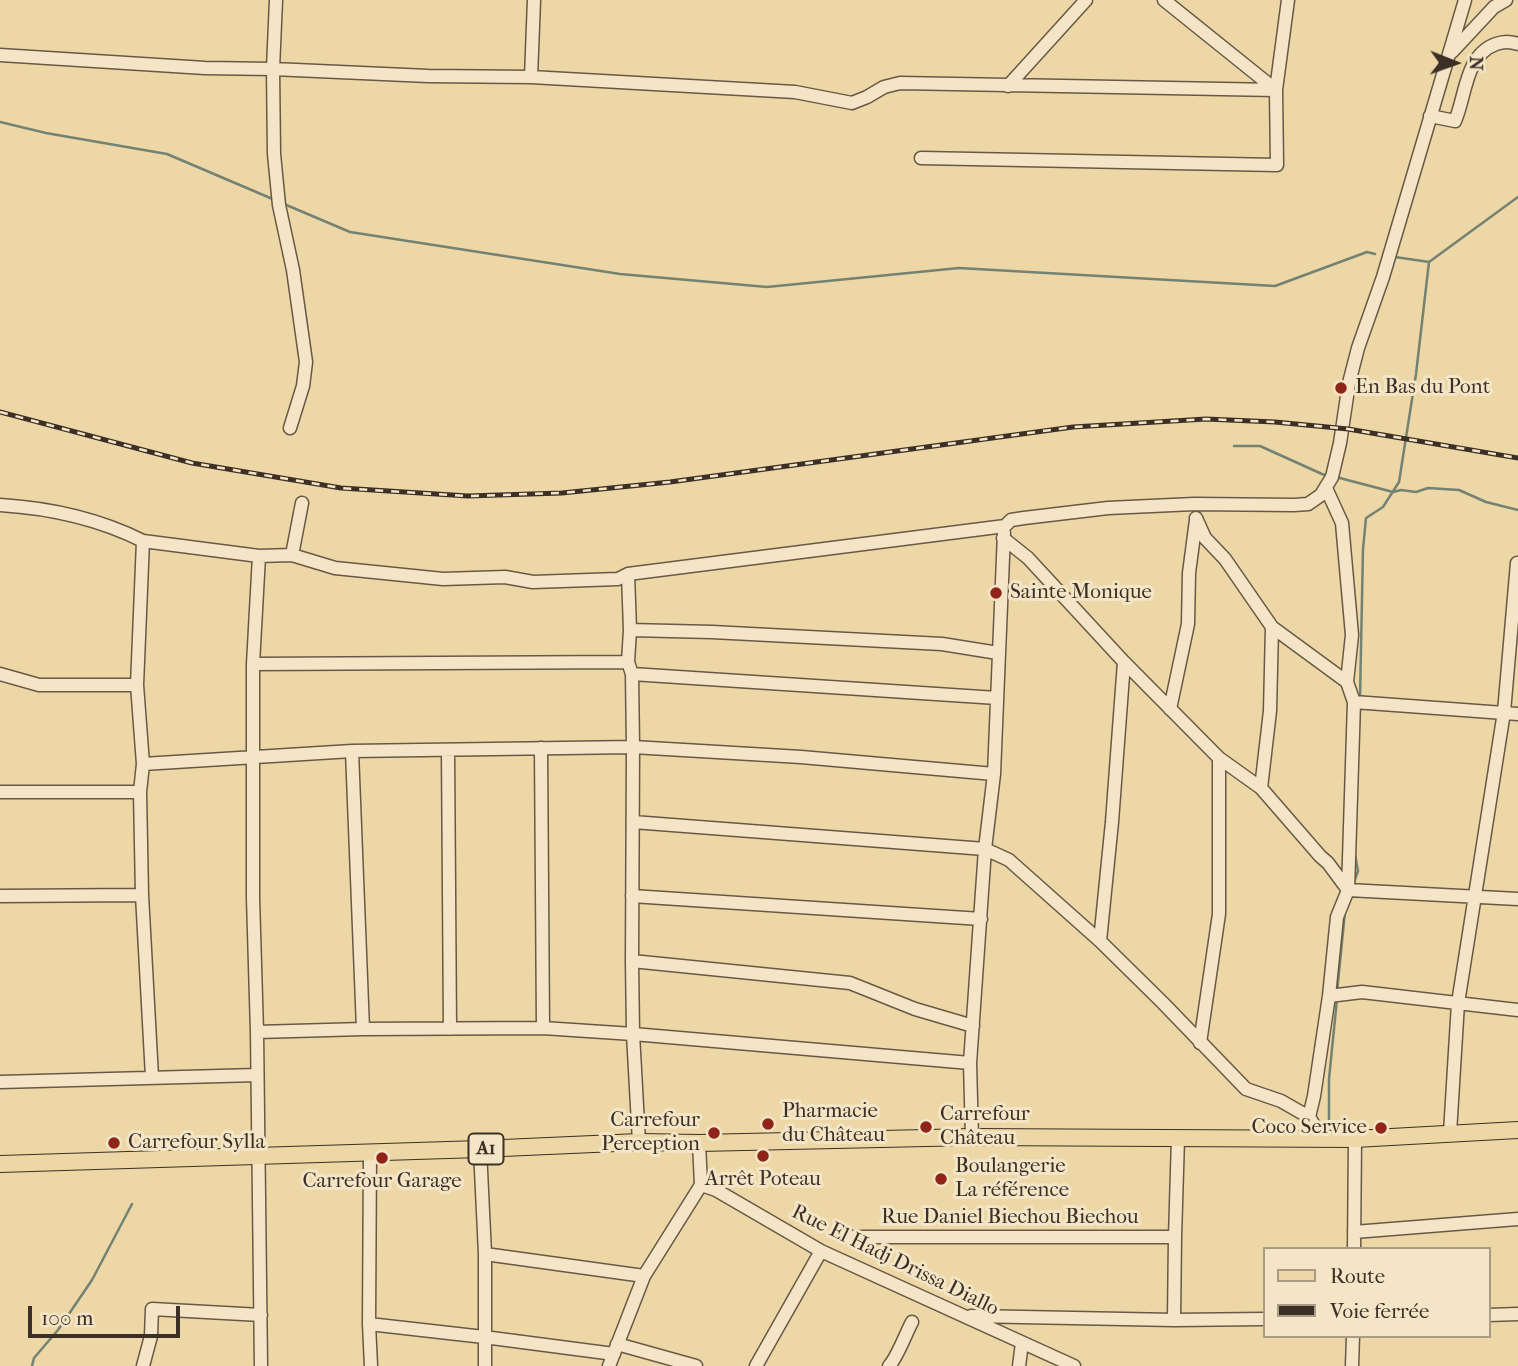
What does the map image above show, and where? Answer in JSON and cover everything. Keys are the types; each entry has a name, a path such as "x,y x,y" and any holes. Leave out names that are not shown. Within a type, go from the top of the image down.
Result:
{"main road":[{"name":"A1","path":"0,1164 639,1142 972,1137 1355,1139 1518,1130"}],"street":[{"path":"276,0 273,69 274,154 279,205 293,270 306,362 303,386 290,428"},
{"path":"531,77 534,0"},
{"path":"1008,86 1086,0"},
{"path":"1164,0 1276,90"},
{"path":"921,159 1277,165 1276,90 1288,0"},
{"path":"972,1137 970,1063 993,774 1004,532 1011,520 1108,508 1194,504 1294,505 1308,503 1321,495 1332,477 1338,456 1349,383 1358,348 1383,277 1465,0"},
{"path":"1449,55 1494,7 1506,0"},
{"path":"1430,116 1455,121 1467,78 1487,47 1504,41 1518,44"},
{"path":"0,55 205,68 531,77 795,92 852,103 884,87 900,83 1276,90"},
{"path":"1310,1117 1329,996 1337,917 1348,890 1354,702 1347,682 1352,635 1342,523 1326,488"},
{"path":"292,555 302,503"},
{"path":"1170,709 1188,624 1189,573 1196,518 1194,504"},
{"path":"0,505 84,518 143,541 260,556 292,555 335,568 443,579 505,577 533,582 618,579 628,575 1004,532"},
{"path":"1196,518 1205,538 1225,559 1272,627 1347,682"},
{"path":"1004,532 1124,662 1219,758 1261,788 1328,863 1348,890"},
{"path":"143,541 137,685 144,764 140,792 142,895 152,1077"},
{"path":"260,556 253,664 253,898 261,1366"},
{"path":"1450,1133 1458,1003 1504,712 1517,563"},
{"path":"628,575 633,747 633,1034 639,1142"},
{"path":"1261,788 1270,711 1272,627"},
{"path":"630,630 942,644 998,653"},
{"path":"1100,941 1124,662"},
{"path":"253,664 630,668 997,698"},
{"path":"0,674 39,685 137,685"},
{"path":"1354,702 1518,714"},
{"path":"144,764 352,751 633,747 815,758 993,774"},
{"path":"541,748 542,1028"},
{"path":"448,750 450,1029"},
{"path":"352,751 363,1029"},
{"path":"1200,1043 1219,914 1219,758"},
{"path":"0,792 140,792"},
{"path":"633,822 985,849 1009,860 1100,941 1246,1089 1281,1101 1310,1117 1322,1138"},
{"path":"1348,890 1518,899"},
{"path":"0,896 142,895"},
{"path":"632,896 981,919"},
{"path":"632,961 850,983 915,1009 973,1026"},
{"path":"1329,996 1362,992 1518,1010"},
{"path":"257,1032 542,1028 970,1063"},
{"path":"0,1082 257,1075"},
{"path":"1174,1320 1178,1138"},
{"path":"1354,1247 1355,1139"},
{"path":"613,1355 644,1276 701,1185 699,1143"},
{"path":"480,1149 485,1254 485,1366"},
{"path":"370,1153 371,1366"},
{"name":"Rue El Hadj Drissa Diallo","path":"701,1185 716,1190 821,1251 1074,1366"},
{"path":"1354,1232 1518,1219"},
{"name":"Rue Daniel Biechou Biechou","path":"845,1237 1175,1237"},
{"path":"755,1366 821,1251"},
{"path":"485,1254 644,1276"},
{"path":"143,1366 151,1336 152,1309 261,1315"},
{"path":"1490,1315 1518,1314"},
{"path":"963,1316 1262,1319"},
{"path":"889,1366 912,1322"},
{"path":"369,1324 696,1366"},
{"path":"1352,1366 1353,1338"},
{"path":"1019,1366 1022,1343"}],"waterway":[{"path":"0,122 46,133 167,154 275,200"},
{"path":"1395,257 1429,262 1518,197"},
{"path":"284,204 350,232 620,274 767,287 959,268 1275,286 1367,252 1375,254"},
{"path":"1360,698 1366,518 1383,507 1399,482 1416,374 1429,262"},
{"path":"1234,446 1260,446 1329,476"},
{"path":"1336,477 1393,492 1416,492 1428,488 1459,490 1486,502 1518,510"},
{"path":"1359,726 1360,708"},
{"path":"1354,882 1358,871 1355,855"},
{"path":"1337,992 1345,912"},
{"path":"1329,1122 1329,1079 1337,999"},
{"path":"32,1366 34,1358 58,1330 92,1280 132,1204"}],"railway":[{"path":"0,412 192,463 341,488 468,496 562,493 670,482 1073,427 1206,419 1348,429 1518,458"}],"place":[{"name":"En Bas du Pont","path":"1341,388"},
{"name":"Sainte Monique","path":"996,593"},
{"name":"Pharmacie du Château","path":"768,1124"},
{"name":"Carrefour Château","path":"926,1127"},
{"name":"Coco Service","path":"1381,1128"},
{"name":"Carrefour Perception","path":"714,1133"},
{"name":"Carrefour Sylla","path":"114,1143"},
{"name":"Arrêt Poteau","path":"763,1156"},
{"name":"Carrefour Garage","path":"382,1158"},
{"name":"Boulangerie La référence","path":"941,1179"}]}
